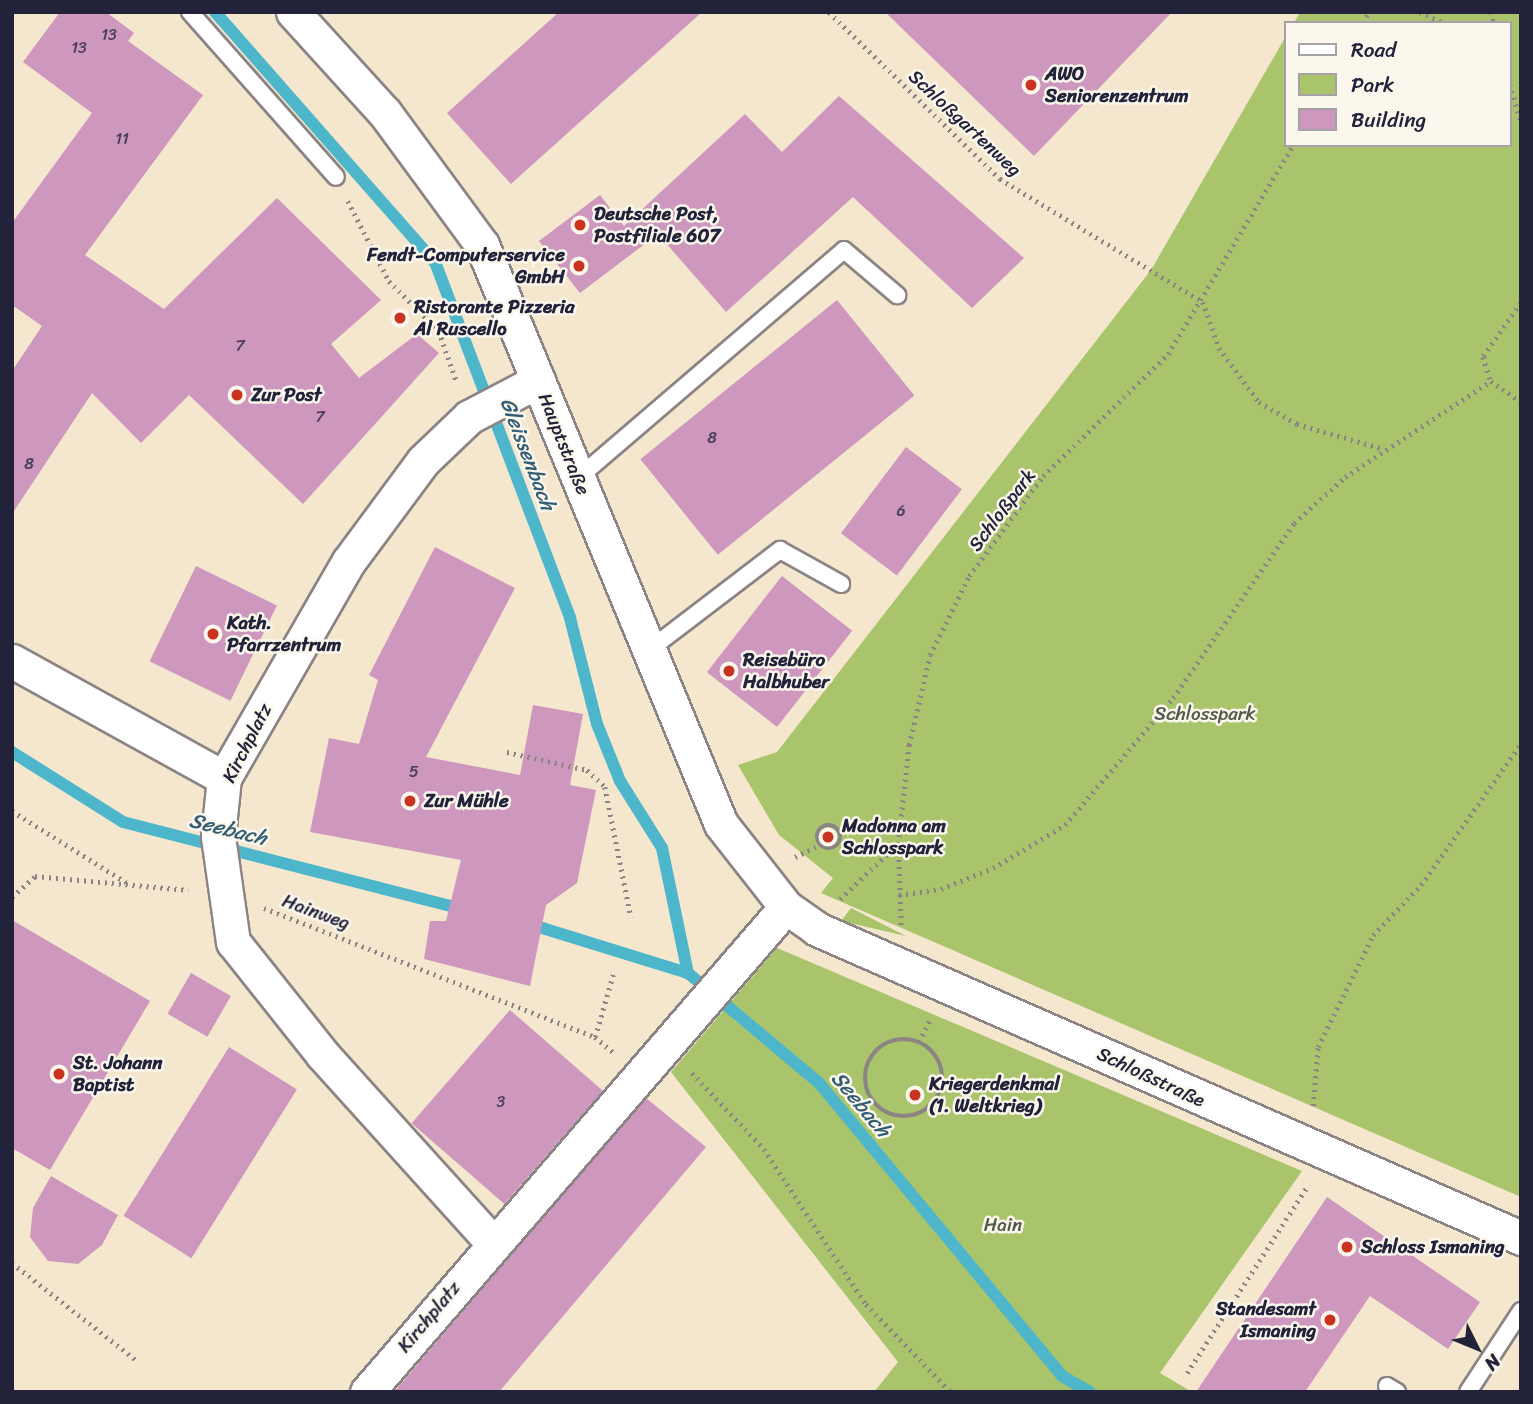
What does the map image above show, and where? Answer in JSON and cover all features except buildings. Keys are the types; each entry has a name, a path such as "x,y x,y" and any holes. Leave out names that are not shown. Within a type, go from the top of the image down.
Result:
{"street":[{"name":"Hauptstraße","path":"293,12 385,113 482,245 526,387 578,478 721,824 786,906"},
{"name":"Kirchplatz","path":"491,1241 323,1055 233,942 221,865 224,778 349,561 423,461 476,412 526,387"},
{"path":"12,661 224,778"},
{"name":"Kirchplatz","path":"367,1392 491,1241 786,906"},
{"name":"Schloßstraße","path":"786,906 817,929 887,958 1311,1151 1521,1238"}],"lane":[{"path":"190,12 336,177"},
{"path":"578,478 844,250 897,295"},
{"path":"649,650 780,550 841,584"},
{"path":"1468,1392 1521,1311"}],"path":[{"name":"Schloßgartenweg","path":"830,12 1000,180 1203,302"},
{"path":"1420,12 1440,21"},
{"path":"1512,91 1521,122"},
{"name":"Schloßpark","path":"887,958 901,926 898,844 909,745 930,655 969,576 1043,476 1128,399 1203,302 1292,147"},
{"path":"336,177 389,281 439,331 476,412"},
{"path":"1203,302 1219,348 1259,402 1297,424 1384,449"},
{"path":"1521,303 1483,357 1491,382 1521,401"},
{"path":"899,895 941,889 993,868 1065,825 1173,698 1293,523 1384,449 1491,382"},
{"path":"1313,1117 1318,1047 1373,935 1421,885 1521,744"},
{"path":"507,752 587,770 605,787 631,917"},
{"path":"12,811 130,885"},
{"path":"791,860 820,845 838,846 837,828 822,827 820,845"},
{"path":"817,929 844,894 898,844"},
{"name":"Hainweg","path":"12,897 35,876 130,885 221,865 595,1037 602,1043"},
{"path":"595,1037 613,975"},
{"path":"670,1037 764,1149 866,1304 951,1392"},
{"path":"893,1041 919,1043 942,1071 939,1094 911,1117 887,1113 865,1083 871,1056 893,1041"},
{"path":"1187,1373 1307,1194"},
{"path":"12,1263 136,1360"}],"green space":[{"name":"Schlosspark","path":"1300,12 1521,12 1521,1197 821,893 833,878 779,835 738,765 777,752 1151,270 1284,39 1284,147 1512,147 1512,21 1295,21"},
{"path":"851,908 906,936 841,921"},
{"name":"Hain","path":"777,948 1302,1171 1160,1373 1192,1392 874,1392 898,1362 671,1072"}],"waterway":[{"name":"Gleissenbach","path":"215,12 435,262 570,618 597,724 620,781 662,848 688,973"},
{"name":"Seebach","path":"12,752 123,822 450,906"},
{"name":"Seebach","path":"539,927 688,973 819,1083 1062,1376 1090,1392"}],"place":[{"name":"AWO Seniorenzentrum","path":"1031,85"},
{"name":"Deutsche Post, Postfiliale 607","path":"580,225"},
{"name":"Fendt-Computerservice GmbH","path":"579,266"},
{"name":"Ristorante Pizzeria Al Ruscello","path":"400,318"},
{"name":"Zur Post","path":"237,395"},
{"name":"Kath. Pfarrzentrum","path":"213,634"},
{"name":"Reisebüro Halbhuber","path":"729,671"},
{"name":"Zur Mühle","path":"410,801"},
{"name":"Madonna am Schlosspark","path":"828,837"},
{"name":"St. Johann Baptist","path":"59,1074"},
{"name":"Kriegerdenkmal (1. Weltkrieg)","path":"915,1095"},
{"name":"Schloss Ismaning","path":"1347,1247"},
{"name":"Standesamt Ismaning","path":"1330,1320"}]}
